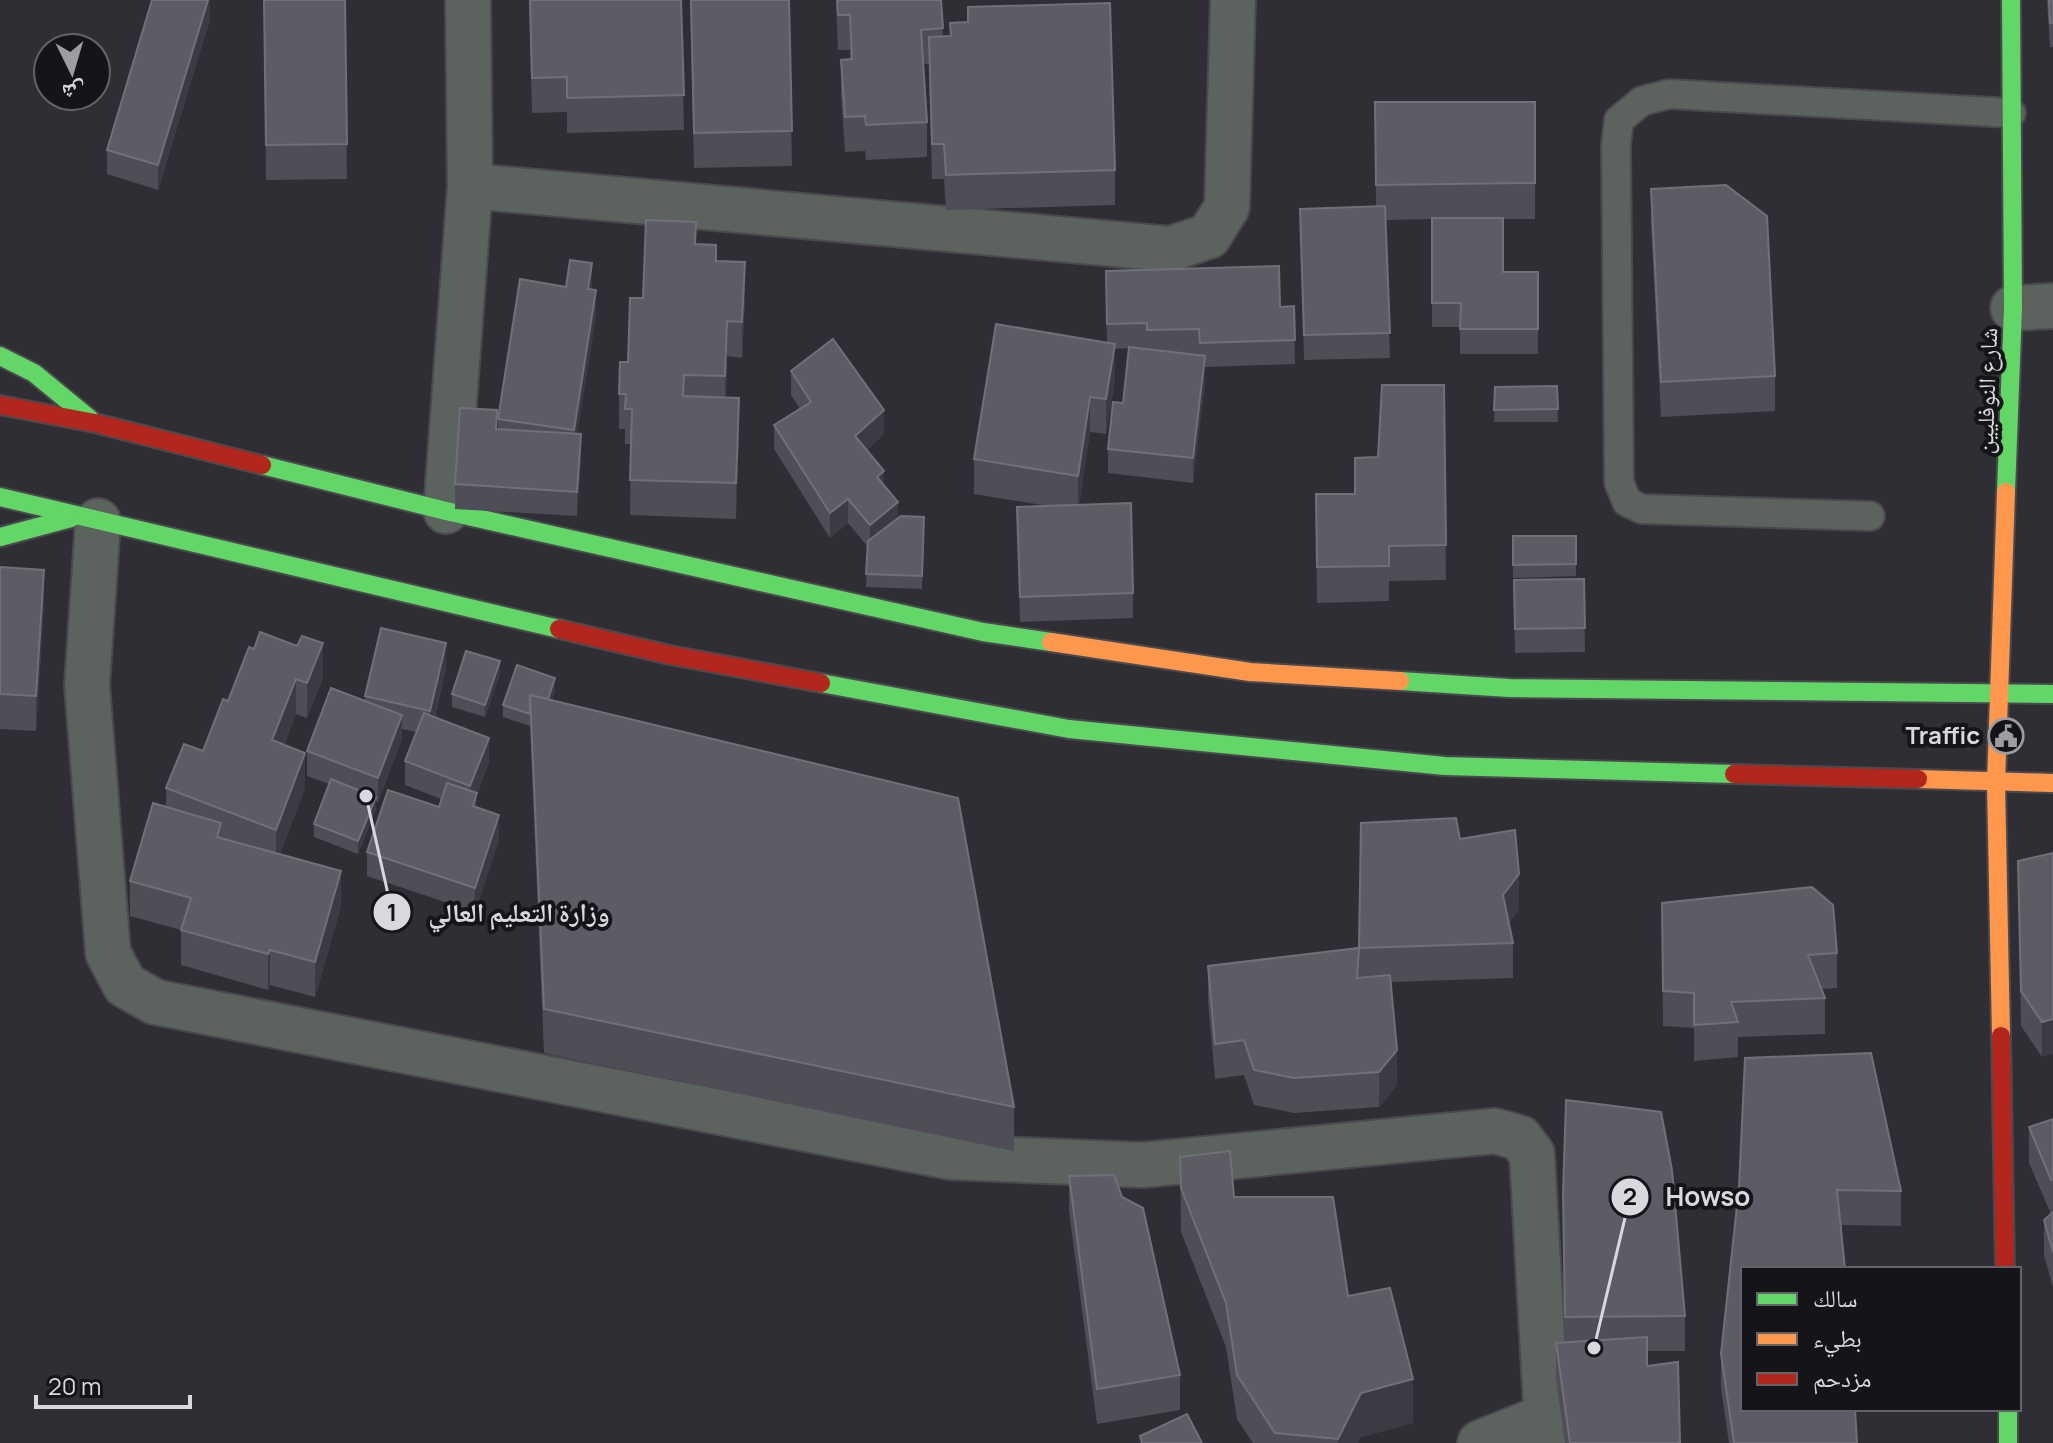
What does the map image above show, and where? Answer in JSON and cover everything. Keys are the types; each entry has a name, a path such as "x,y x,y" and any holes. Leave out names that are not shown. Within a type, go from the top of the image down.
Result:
{"main road":[{"name":"شارع النوفليين","path":"2005,1267 1996,783 2033,307 2011,113 2011,0"},
{"path":"0,356 34,373 95,423"},
{"path":"0,405 95,423 446,511 983,632 1250,672 1509,688 2053,694"},
{"path":"0,497 670,655 1069,729 1445,766 2053,783"},
{"path":"0,537 88,519"},
{"path":"2008,1411 2008,1443"}],"street":[{"path":"446,511 470,186 468,0"},
{"path":"470,186 1170,249 1209,236 1227,207 1233,0"},
{"path":"88,519 87,685 108,953 125,985 155,1002 950,1157 1143,1165 1495,1131 1520,1138 1532,1154 1546,1430 1480,1443"}],"lane":[{"path":"1870,516 1642,509 1627,502 1619,482 1616,145 1619,120 1642,101 1669,94 2011,113"}],"building":[{"path":"152,0 208,0 158,165 107,150"},
{"path":"264,0 345,0 347,144 266,145"},
{"path":"530,0 681,0 684,95 567,98 567,77 532,78"},
{"path":"691,0 789,0 792,131 694,133"},
{"path":"837,0 941,0 943,28 921,30 927,122 866,125 865,116 845,117 841,60 852,59 850,15 838,15"},
{"path":"2049,0 2053,0 2053,23 2050,23"},
{"path":"1110,3 1115,170 946,175 944,144 932,144 929,37 951,36 950,23 968,22 968,7"},
{"path":"1375,102 1535,102 1535,183 1376,185"},
{"path":"1726,185 1767,216 1775,376 1661,382 1651,189"},
{"path":"1385,206 1390,333 1304,335 1300,209"},
{"path":"1432,218 1503,218 1503,272 1538,272 1538,329 1460,329 1461,303 1432,303"},
{"path":"646,220 696,222 695,244 716,245 716,261 745,262 742,322 727,321 725,376 684,375 683,396 739,398 736,483 630,480 632,409 625,409 626,394 619,394 620,362 628,362 630,298 643,298"},
{"path":"570,260 592,263 588,289 596,290 574,430 498,419 520,279 566,287"},
{"path":"1279,266 1280,307 1294,306 1295,340 1200,343 1199,329 1147,330 1147,323 1107,324 1106,271"},
{"path":"996,324 1115,344 1106,399 1090,397 1078,476 974,459"},
{"path":"833,339 884,410 855,436 884,471 877,477 898,502 870,525 848,499 830,513 774,425 811,402 791,371"},
{"path":"1129,347 1205,356 1193,458 1108,449 1113,402 1123,403"},
{"path":"1382,385 1444,385 1446,545 1389,546 1389,566 1317,567 1316,494 1355,494 1355,458 1378,457"},
{"path":"1557,386 1558,409 1494,410 1495,387"},
{"path":"460,408 497,410 496,429 581,434 577,492 455,484"},
{"path":"1131,503 1133,593 1020,597 1017,507"},
{"path":"901,516 924,517 922,576 866,574 868,541"},
{"path":"1513,536 1576,536 1576,564 1513,565"},
{"path":"0,567 44,570 36,696 0,694"},
{"path":"1584,579 1585,628 1515,629 1514,580"},
{"path":"381,628 446,643 430,711 365,696"},
{"path":"260,632 297,646 302,636 323,643 307,683 296,679 272,740 305,753 276,830 166,788 184,744 203,751 223,699 228,701 249,647 254,649"},
{"path":"466,651 500,661 485,705 452,694"},
{"path":"517,665 555,678 548,699 530,695 530,714 503,705"},
{"path":"331,688 402,715 378,778 307,751"},
{"path":"530,695 958,798 1014,1107 544,1009"},
{"path":"424,713 489,738 470,786 405,761"},
{"path":"331,779 376,797 358,841 314,824"},
{"path":"447,783 477,793 473,806 499,815 475,888 367,852 388,790 439,807"},
{"path":"153,803 221,823 217,837 341,871 315,962 270,950 268,954 181,930 191,898 130,881"},
{"path":"1456,818 1460,839 1515,830 1519,874 1503,895 1513,943 1359,948 1361,823"},
{"path":"2053,853 2053,1019 2042,1022 2021,991 2018,861"},
{"path":"1812,887 1833,905 1837,953 1808,955 1825,998 1731,1002 1738,1022 1694,1025 1694,993 1663,991 1662,903"},
{"path":"1359,948 1357,978 1390,975 1397,1050 1379,1072 1294,1078 1254,1070 1244,1040 1215,1044 1208,966"},
{"path":"1871,1053 1901,1191 1837,1190 1845,1267 1741,1267 1741,1411 1855,1411 1857,1443 1734,1443 1721,1354 1739,1187 1745,1058"},
{"path":"1566,1100 1661,1112 1672,1170 1685,1316 1565,1317 1563,1194"},
{"path":"2053,1119 2053,1179 2051,1180 2029,1127"},
{"path":"1230,1151 1234,1197 1333,1197 1348,1296 1390,1288 1413,1379 1361,1393 1338,1439 1275,1433 1237,1375 1226,1303 1181,1188 1180,1157"},
{"path":"1114,1175 1122,1197 1143,1208 1180,1375 1097,1389 1069,1176"},
{"path":"2053,1212 2053,1252 2044,1220"},
{"path":"1647,1337 1647,1366 1678,1362 1680,1443 1570,1443 1556,1343"},
{"path":"1187,1414 1202,1443 1142,1443 1140,1436"}],"traffic: fast":[{"path":"2006,492 2013,308 2011,0"},
{"path":"0,356 34,373 90,419"},
{"path":"262,465 446,511 983,632 1051,642"},
{"path":"0,497 559,629"},
{"path":"0,537 71,518"},
{"path":"1400,681 1509,688 2053,694"},
{"path":"821,683 1069,729 1445,766 1734,774"},
{"path":"2008,1411 2008,1443"}],"traffic: slow":[{"path":"1996,783 2006,492"},
{"path":"1051,642 1250,672 1400,681"},
{"path":"1918,779 2053,783"},
{"path":"1996,783 2001,1036"}],"traffic: jam":[{"path":"0,405 95,423 262,465"},
{"path":"559,629 670,655 821,683"},
{"path":"1734,774 1918,779"},
{"path":"2001,1036 2005,1267"}],"place":[{"name":"Traffic","path":"2006,736"},
{"name":"وزارة التعليم العالي","path":"366,796"},
{"name":"Howso","path":"1594,1348"}]}
